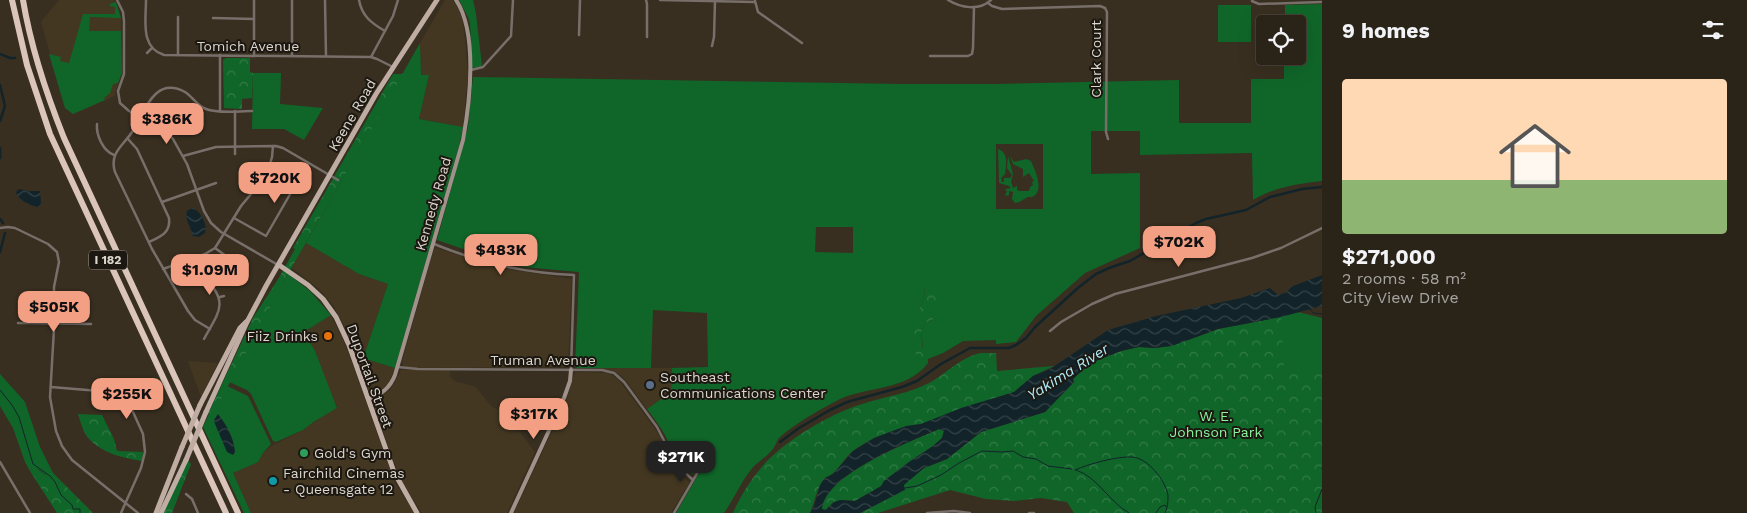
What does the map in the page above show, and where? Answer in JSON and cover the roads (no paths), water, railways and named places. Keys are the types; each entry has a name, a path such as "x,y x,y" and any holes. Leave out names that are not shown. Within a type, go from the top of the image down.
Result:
{"highway":[{"name":"I 182","path":"12,0 27,65 50,134 226,513"},
{"name":"I 182","path":"23,0 37,62 64,138 239,513"}],"main road":[{"name":"Keene Road","path":"161,513 246,322 393,67 437,0"},
{"name":"Duportail Street","path":"278,265 308,284 332,310 349,345 394,472 417,513"},
{"name":"Keene Road","path":"156,513 200,405 240,328 246,322"},
{"path":"217,388 221,373 218,369"}],"street":[{"path":"117,0 123,12 124,21 124,74 118,91 118,98 126,109 168,133 178,145 207,217 216,228 278,265"},
{"path":"146,0 146,35 152,48 148,53"},
{"path":"254,0 254,56"},
{"path":"292,0 292,56"},
{"path":"325,0 326,56"},
{"path":"359,0 362,12 368,20 385,31"},
{"path":"371,57 395,11 398,0"},
{"name":"Kennedy Road","path":"368,399 387,389 398,367 463,140 468,108 470,70 465,21 456,0"},
{"path":"470,70 483,67 511,36 513,0"},
{"path":"579,35 580,0"},
{"path":"646,0 647,37"},
{"path":"660,0 755,1 758,12 802,42"},
{"path":"948,0 958,5 974,7 983,6 989,1"},
{"path":"712,46 715,1"},
{"name":"Clark Court","path":"989,1 995,8 1010,9 1100,6 1105,8 1107,12 1106,132 1108,139"},
{"path":"1252,2 1259,4 1322,2"},
{"path":"930,56 968,56 972,54 974,48 974,7"},
{"path":"178,17 178,55"},
{"path":"213,18 254,19"},
{"name":"Tomich Avenue","path":"152,48 164,55 371,57 377,58 393,67"},
{"path":"220,55 220,111"},
{"path":"210,329 191,316 148,242 116,172 113,162 114,155 128,138 152,94 165,89 187,93 206,109 252,111"},
{"path":"234,154 235,111"},
{"path":"97,124 97,132 104,148 114,155"},
{"path":"168,133 174,125"},
{"path":"128,138 138,149 169,218 169,225 163,235 148,242"},
{"path":"183,156 210,148 273,146 283,148 338,180"},
{"path":"163,269 205,254 215,248 270,164 273,146"},
{"path":"234,218 266,236 308,163"},
{"path":"162,202 216,183"},
{"path":"0,228 8,226 16,228 48,244 56,252 59,262 54,285 50,402 55,427 66,453 74,462 138,513"},
{"path":"1050,331 1079,312 1115,294 1252,258 1273,251 1322,228"},
{"path":"434,244 502,267 537,273 574,275 570,380 564,398 511,513"},
{"path":"215,248 241,267"},
{"path":"192,259 196,268 216,289 220,297 218,312 204,340"},
{"path":"220,297 224,296"},
{"path":"18,323 91,324"},
{"name":"Truman Avenue","path":"398,367 418,369 606,370 619,376 657,427 676,464 693,480"},
{"path":"51,387 110,392 122,398 131,408 143,434 145,452 143,464 121,513"},
{"path":"0,462 30,513"},
{"path":"674,513 704,465"},
{"path":"186,494 191,498 198,513"},
{"path":"927,513 954,510 970,513"},
{"path":"1029,513 1034,513"}],"water":[{"path":"19,189 40,191 40,207 22,200 16,192"},
{"path":"192,208 200,215 206,230 199,237 193,236 186,217 187,211"},
{"name":"Yakima River","path":"1322,275 1322,306 1281,317 1218,329 1172,346 1139,347 1121,351 1098,360 1073,379 1074,382 1045,412 981,432 947,459 924,468 904,485 905,490 860,513 810,513 820,485 825,478 833,474 853,451 874,438 1014,392 1033,376 1050,369 1108,330 1156,316 1241,298 1270,288 1278,295 1285,293 1293,286","holes":["939,429 944,431 942,438 933,446 884,481 881,486 855,501 840,500 834,502 826,510 822,509 827,496 838,483 853,471 890,450"]},
{"path":"218,414 231,436 235,452 233,455 227,452 215,424 214,420"}],"waterway":[{"path":"0,54 15,58"},
{"path":"0,85 5,106 0,121"},
{"path":"0,148 0,158"},
{"path":"780,442 799,428 830,410 847,402 917,381 941,364 970,348 1009,348 1016,345 1026,338 1035,327 1079,287 1096,274 1130,261 1196,223 1246,210 1270,197 1302,189 1322,187"},
{"path":"0,219 3,223"},
{"path":"0,252 5,233"},
{"path":"1310,309 1313,313 1322,314"},
{"path":"0,390 19,417 33,464 50,476 61,495 72,505 73,509 80,509 80,513"},
{"path":"905,488 917,486 941,475 982,451 1013,451 1023,457 1036,459 1048,466 1072,469"},
{"path":"1075,470 1111,459 1138,458 1150,466 1160,477 1168,495 1167,507"},
{"path":"1076,470 1091,478 1115,503 1129,513"},
{"path":"1316,513 1315,507 1322,489"},
{"path":"1156,513 1160,507 1165,505 1167,508 1165,513"}],"place":[{"name":"Fiiz Drinks","path":"328,336"},
{"name":"Southeast Communications Center","path":"650,385"},
{"name":"Gold's Gym","path":"304,453"},
{"name":"Fairchild Cinemas - Queensgate 12","path":"273,481"}],"park label":[{"name":"W. E. Johnson Park","path":"1216,424"}]}
